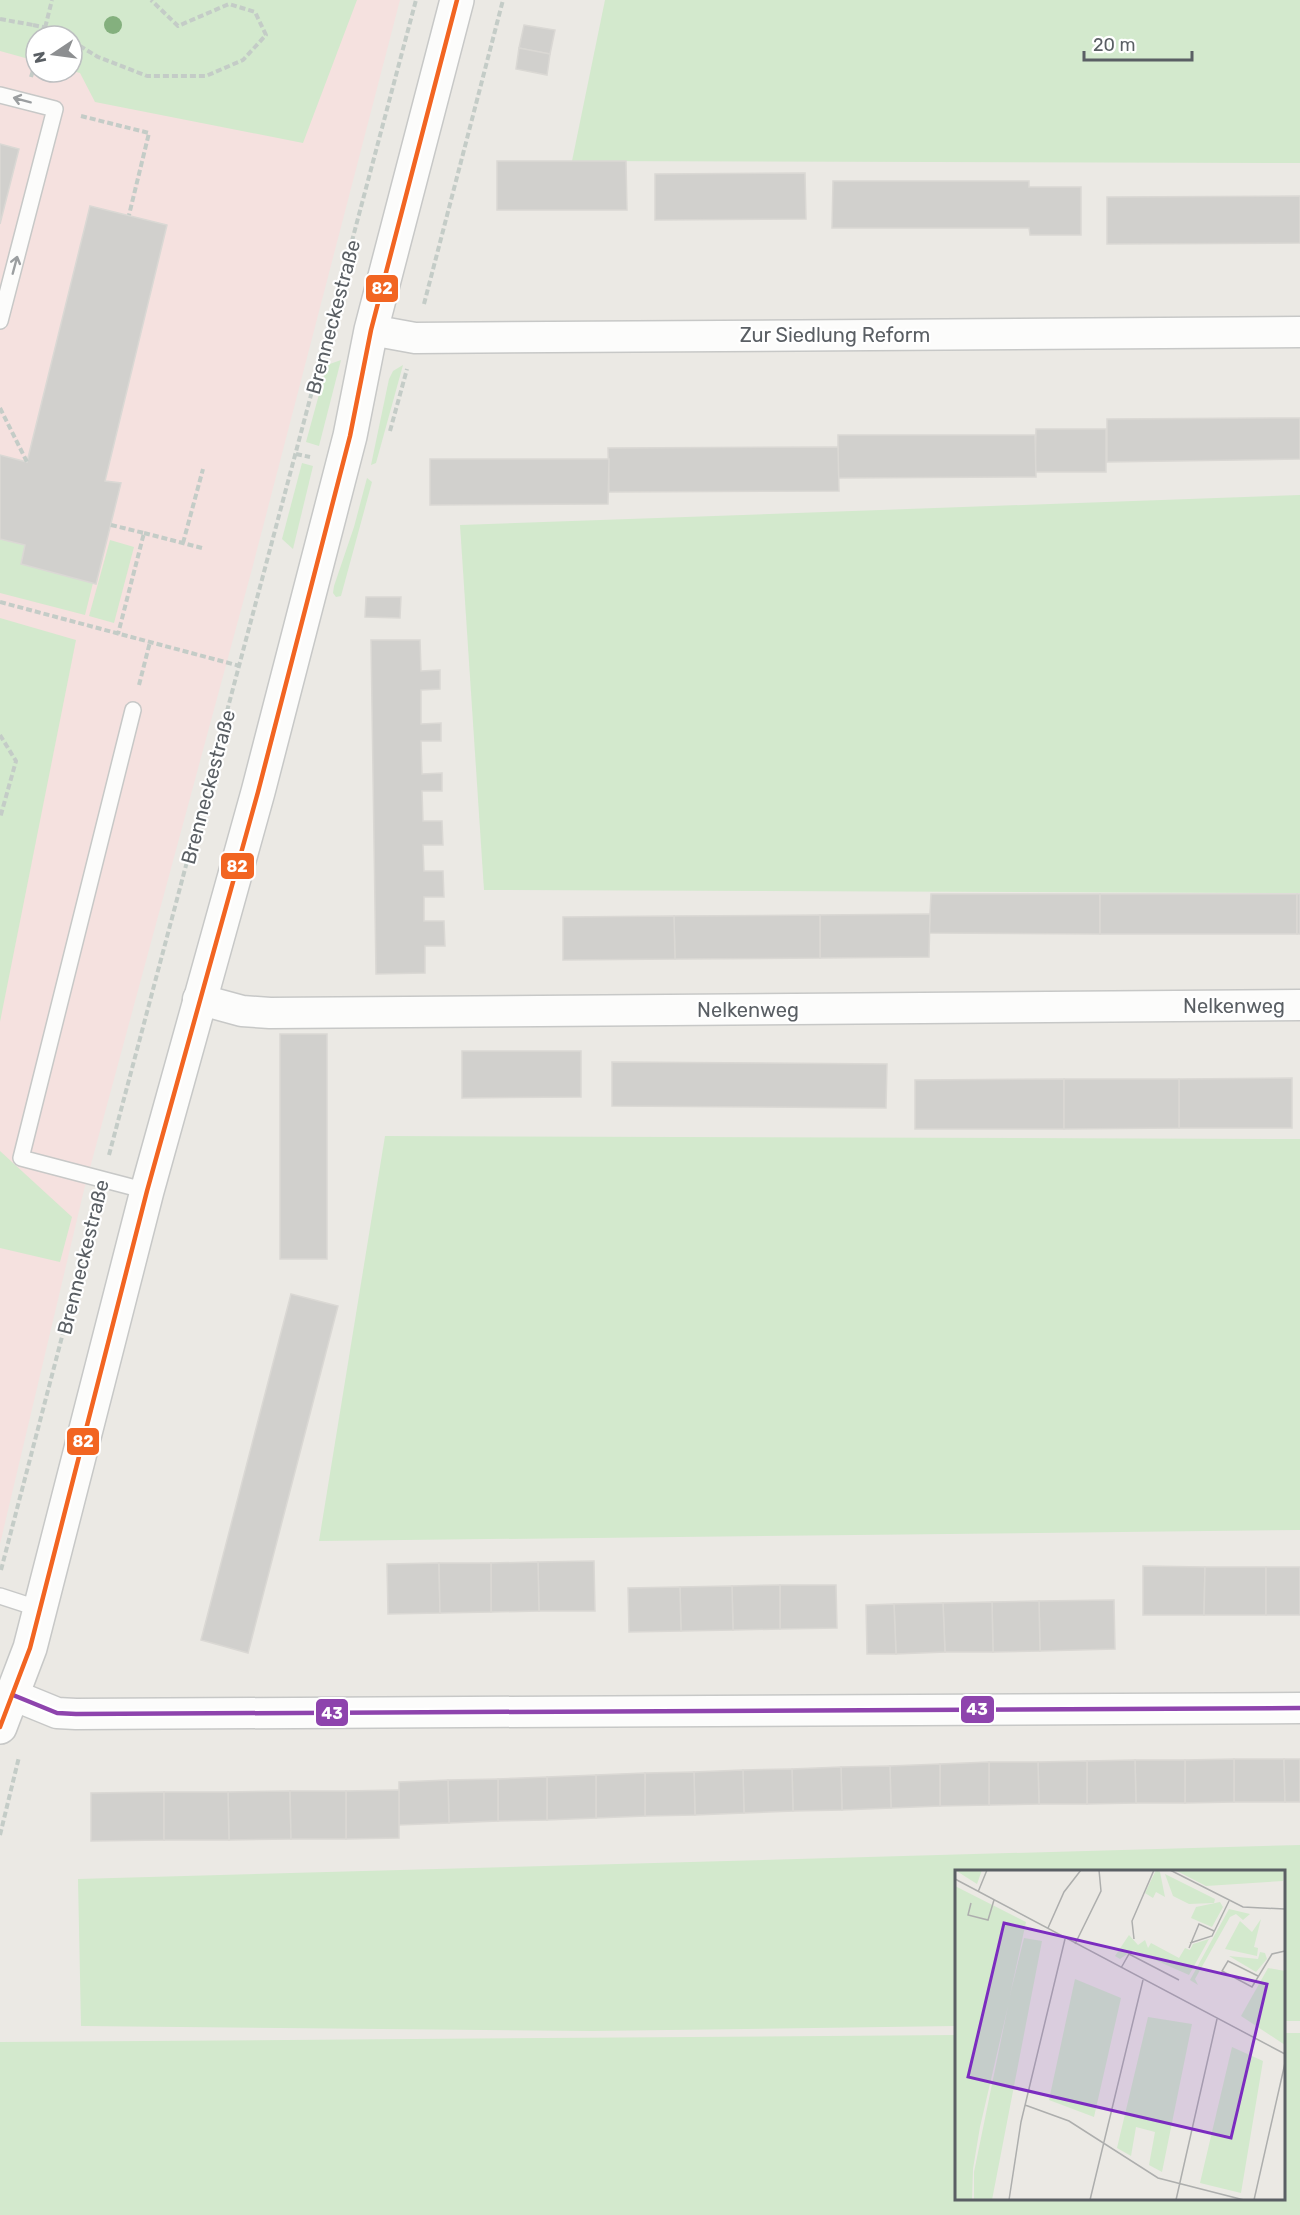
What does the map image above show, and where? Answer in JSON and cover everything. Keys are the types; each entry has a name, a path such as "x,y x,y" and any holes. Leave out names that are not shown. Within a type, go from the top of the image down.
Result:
{"street":[{"name":"Brenneckestraße","path":"11,1737 13,1695 30,1648 198,999 258,792 350,436 371,330 457,0"},
{"name":"Zur Siedlung Reform","path":"371,330 416,338 1300,332"},
{"name":"Nelkenweg","path":"198,999 242,1011 270,1014 1300,1005"},
{"path":"13,1695 57,1713 76,1714 1300,1708"}],"lane":[{"path":"0,95 55,109 0,321"},
{"path":"133,710 21,1158 147,1191"},
{"path":"0,1596 40,1609"}],"path":[{"path":"46,24 52,0"},
{"path":"84,48 98,57 147,76 206,76 243,60 266,35 255,12 229,4 178,26 151,0"},
{"name":"Brenneckestraße","path":"0,1574 416,0"},
{"path":"0,19 24,24"},
{"path":"105,122 149,133 129,215"},
{"path":"0,408 27,462"},
{"path":"183,543 203,469"},
{"path":"111,525 202,548"},
{"path":"118,634 144,533"},
{"path":"0,602 240,666"},
{"path":"133,710 150,642"},
{"path":"0,735 16,761 0,818"},
{"path":"0,1835 11,1737"}],"shaded area":[{"path":"0,0 400,0 252,569 84,1190 0,1544"}],"green space":[{"path":"0,0 357,0 303,143 95,102 84,81 84,24 24,24 24,58 0,51"},
{"path":"605,0 1300,0 1300,163 572,161"},
{"path":"341,360 319,446 306,442 327,365"},
{"path":"403,365 376,463 371,465 389,379 393,371"},
{"path":"302,463 313,466 293,549 282,539"},
{"path":"367,478 372,482 341,596 336,597 333,593 334,586 354,527"},
{"path":"1300,495 1300,893 484,890 460,525"},
{"path":"0,539 25,545 93,583 85,615 0,593"},
{"path":"110,540 134,547 114,623 89,616"},
{"path":"0,618 76,640 0,1022"},
{"path":"385,1136 1300,1139 1300,1530 319,1541"},
{"path":"0,1151 72,1217 60,1262 0,1248"},
{"path":"1300,1845 1300,2021 1285,2021 1285,1870 955,1870 955,2026 592,2031 81,2026 78,1879"},
{"path":"1285,2033 1300,2033 1300,2215 0,2215 0,2042 955,2035 955,2200 1285,2200"}],"building":[{"path":"524,25 555,30 550,54 519,48"},
{"path":"519,48 550,54 547,75 516,69"},
{"path":"0,144 19,149 0,224"},
{"path":"497,161 626,161 627,210 497,210"},
{"path":"805,173 806,219 655,220 655,174"},
{"path":"833,181 1029,181 1029,187 1081,187 1081,235 1030,235 1029,228 832,228"},
{"path":"1300,196 1300,243 1107,244 1107,197"},
{"path":"90,206 167,225 105,481 121,483 96,584 21,564 25,545 0,539 0,455 27,462"},
{"path":"1300,418 1300,459 1107,462 1107,419"},
{"path":"1036,429 1106,429 1106,472 1035,472"},
{"path":"838,435 1035,435 1036,477 838,478"},
{"path":"838,447 839,491 609,492 608,448"},
{"path":"430,459 609,459 608,504 430,505"},
{"path":"366,597 401,597 400,618 365,617"},
{"path":"371,640 420,640 421,671 440,670 440,689 421,690 421,724 441,723 441,741 421,741 422,774 442,773 442,791 422,791 423,821 442,821 443,845 423,845 424,871 443,871 444,897 424,897 424,921 444,921 445,946 425,946 425,973 376,974"},
{"path":"931,894 1100,894 1100,934 929,933"},
{"path":"1100,894 1297,894 1297,934 1100,934"},
{"path":"1297,894 1300,894 1300,934 1297,934"},
{"path":"930,914 929,957 820,958 820,915"},
{"path":"820,915 820,958 675,959 674,916"},
{"path":"674,916 675,959 563,960 563,917"},
{"path":"280,1034 327,1034 327,1259 280,1259"},
{"path":"462,1051 581,1051 581,1097 462,1098"},
{"path":"612,1062 887,1064 886,1108 612,1106"},
{"path":"1292,1078 1292,1128 1179,1128 1179,1079"},
{"path":"1064,1079 1064,1129 915,1129 915,1080"},
{"path":"1064,1079 1179,1079 1179,1128 1064,1129"},
{"path":"291,1294 338,1306 248,1653 201,1640"},
{"path":"594,1561 595,1611 539,1611 538,1562"},
{"path":"538,1562 539,1611 491,1612 491,1563"},
{"path":"439,1563 440,1613 388,1614 387,1564"},
{"path":"439,1563 491,1563 491,1612 440,1613"},
{"path":"1143,1566 1205,1567 1204,1615 1143,1615"},
{"path":"1205,1567 1266,1567 1266,1615 1204,1615"},
{"path":"1266,1567 1300,1567 1300,1615 1266,1615"},
{"path":"780,1585 836,1585 837,1628 780,1629"},
{"path":"780,1585 780,1629 733,1630 732,1586"},
{"path":"732,1586 733,1630 681,1631 680,1587"},
{"path":"680,1587 681,1631 629,1632 628,1588"},
{"path":"1114,1600 1115,1649 1040,1651 1039,1601"},
{"path":"1039,1601 1040,1651 993,1652 992,1602"},
{"path":"992,1602 993,1652 945,1652 943,1603"},
{"path":"943,1603 945,1652 896,1654 894,1604"},
{"path":"894,1604 896,1654 867,1654 866,1605"},
{"path":"1234,1759 1284,1759 1285,1802 1234,1802"},
{"path":"1234,1759 1234,1802 1185,1803 1185,1760"},
{"path":"1284,1759 1300,1759 1300,1802 1285,1802"},
{"path":"1135,1760 1185,1760 1185,1803 1136,1803"},
{"path":"1135,1760 1136,1803 1087,1804 1087,1761"},
{"path":"1087,1761 1087,1804 1039,1804 1038,1762"},
{"path":"989,1762 1038,1762 1039,1804 989,1805"},
{"path":"989,1762 989,1805 940,1806 940,1764"},
{"path":"940,1764 940,1806 891,1808 890,1766"},
{"path":"890,1766 891,1808 842,1810 841,1767"},
{"path":"841,1767 842,1810 793,1811 792,1769"},
{"path":"792,1769 793,1811 744,1813 743,1770"},
{"path":"743,1770 744,1813 695,1815 694,1772"},
{"path":"694,1772 695,1815 645,1816 645,1773"},
{"path":"645,1773 645,1816 596,1818 596,1775"},
{"path":"596,1775 596,1818 547,1820 547,1777"},
{"path":"547,1777 547,1820 498,1821 498,1779"},
{"path":"498,1779 498,1821 449,1823 448,1780"},
{"path":"448,1780 449,1823 399,1825 399,1782"},
{"path":"399,1790 399,1838 346,1839 346,1791"},
{"path":"290,1791 291,1839 229,1840 228,1792"},
{"path":"290,1791 346,1791 346,1839 291,1839"},
{"path":"164,1792 164,1840 91,1841 91,1793"},
{"path":"164,1792 228,1792 229,1840 164,1840"}],"transit line":[{"name":"82","path":"0,1727 30,1648 147,1191 258,792 350,436 371,330 457,0"},
{"name":"43","path":"13,1695 57,1713 76,1714 1300,1708"}]}
